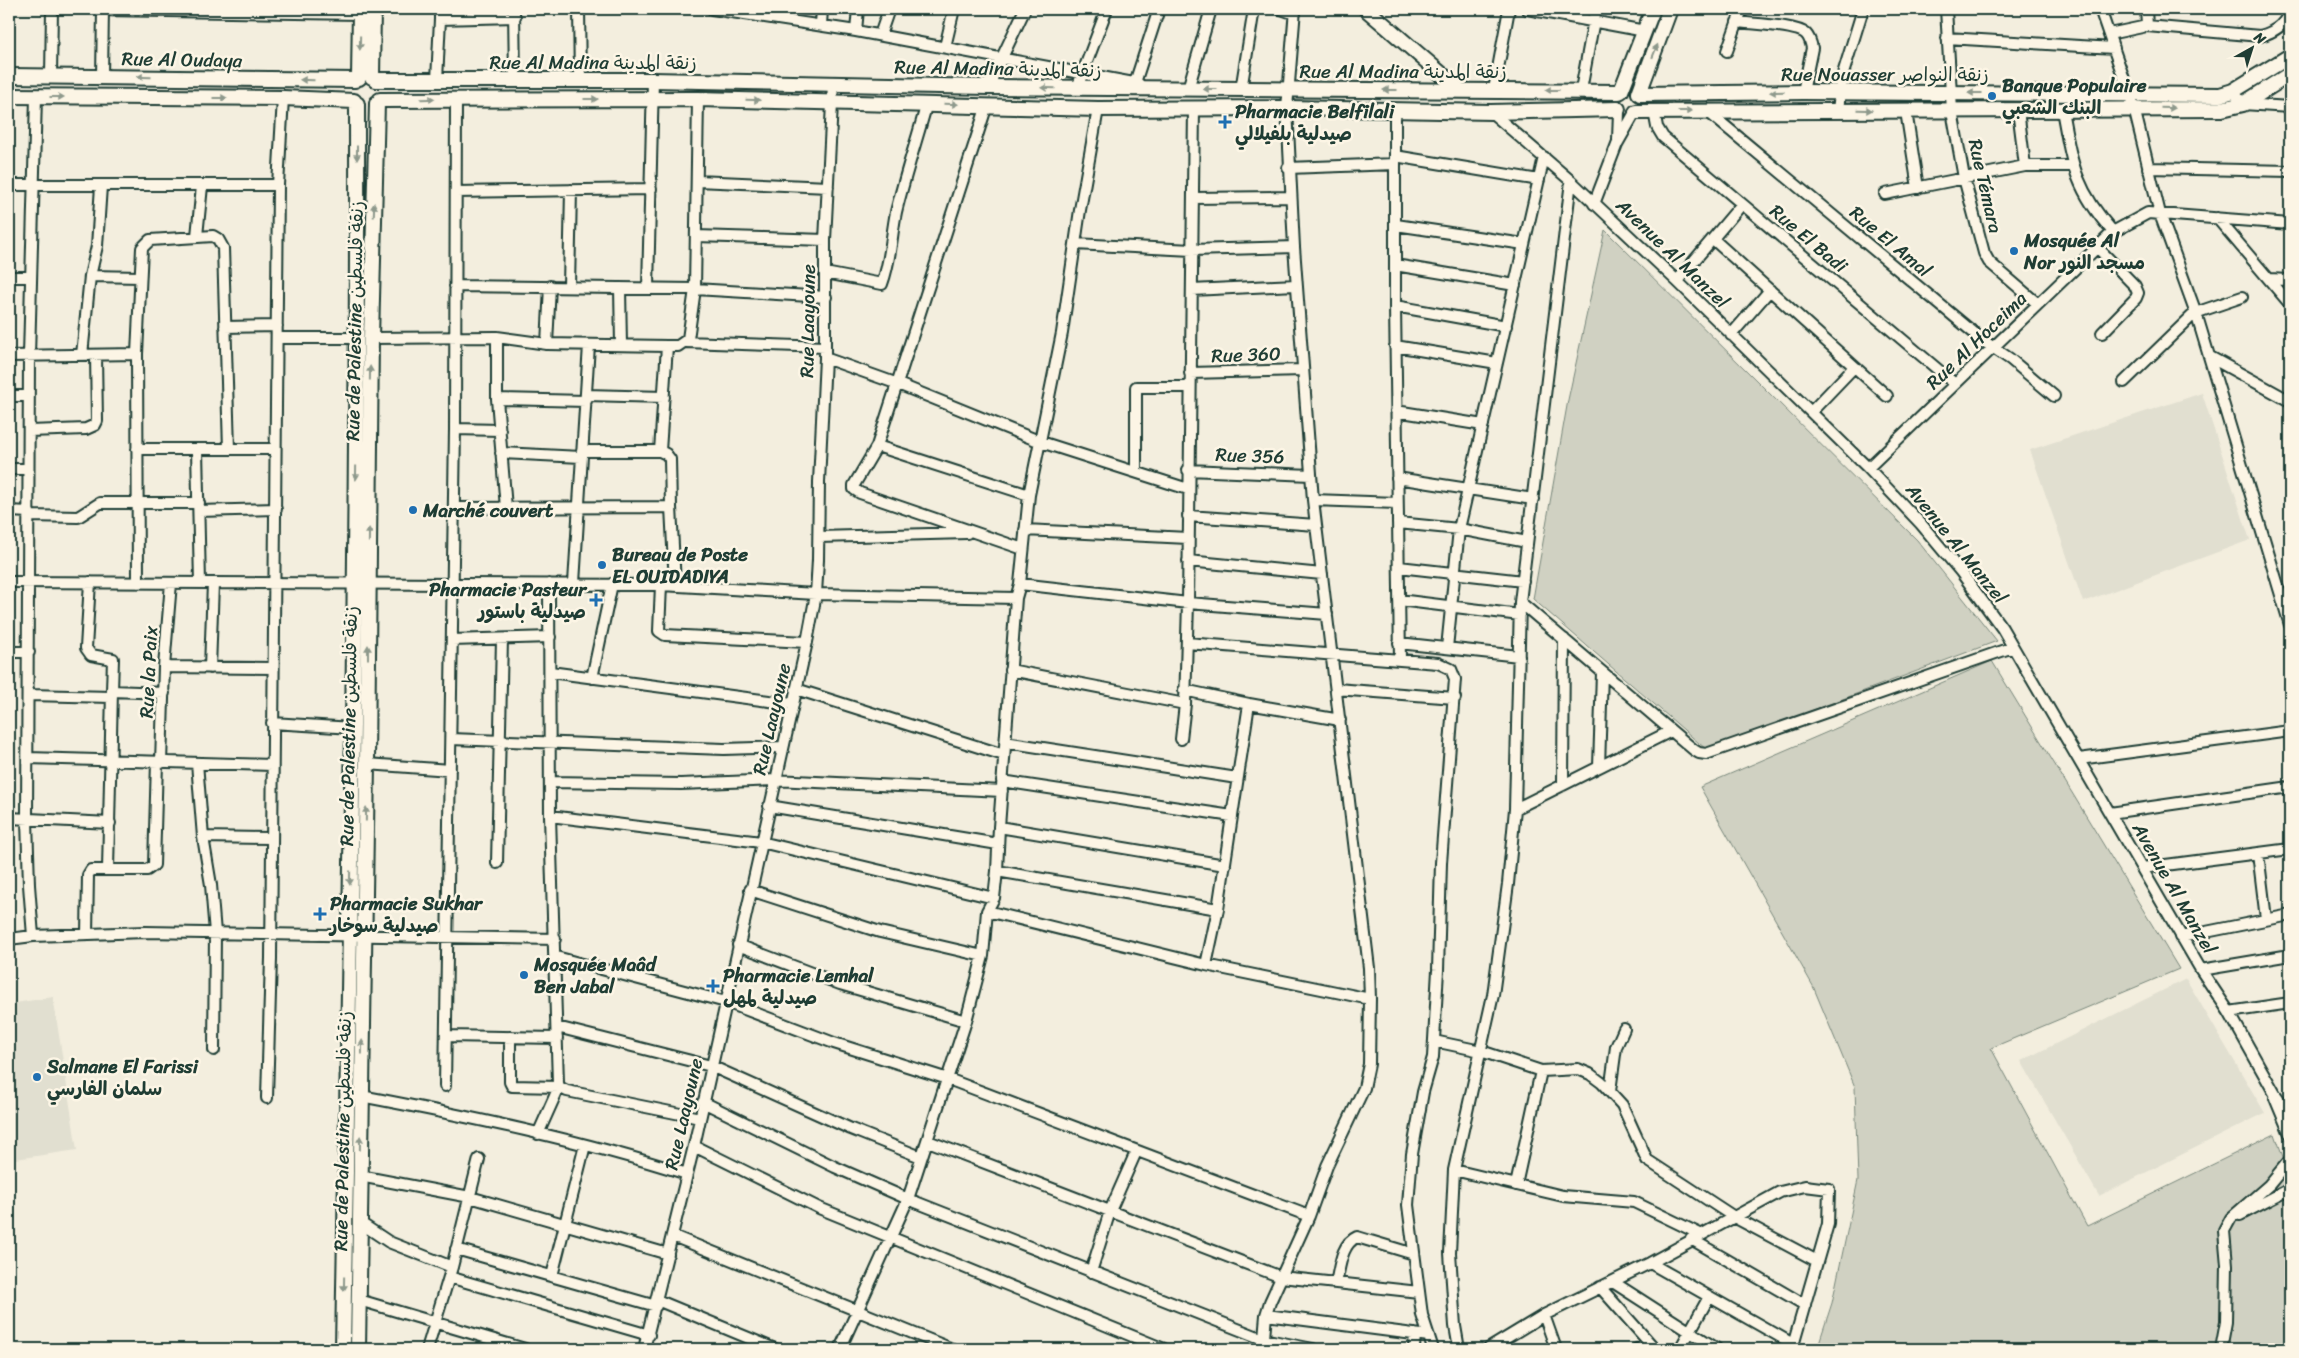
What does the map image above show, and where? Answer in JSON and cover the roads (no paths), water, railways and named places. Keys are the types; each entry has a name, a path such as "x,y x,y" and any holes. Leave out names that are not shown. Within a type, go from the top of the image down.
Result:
{"main road":[{"path":"1366,9 1460,90"},
{"path":"1653,9 1615,99 1618,110 1628,115 1635,113 1642,102 1639,94 1670,9"},
{"path":"364,10 366,79"},
{"path":"2233,91 2290,56"},
{"name":"Rue Nouasser زنقة النواصر","path":"1639,94 1950,93 2132,101 2222,109 2243,104 2290,74"},
{"name":"Rue Al Oudaya","path":"9,76 366,79"},
{"name":"Rue Al Madina زنقة المدينة","path":"366,79 653,80 1077,88 1134,86 1161,89 1240,90 1620,91"},
{"path":"366,79 382,87 378,102 367,108 355,103 350,93 366,79"},
{"path":"1620,91 1628,88 1639,94"},
{"name":"Rue Nouasser زنقة النواصر","path":"1635,113 1654,111 2062,110 2132,101 2220,95 2233,91"},
{"name":"Rue Al Oudaya","path":"9,96 283,98 355,103"},
{"name":"Rue Al Madina زنقة المدينة","path":"378,102 456,98 698,99 927,103 1098,109 1194,110 1287,108 1491,112 1618,110"},
{"name":"Rue de Palestine زنقة فلسطين","path":"364,338 378,102"},
{"name":"Rue de Palestine زنقة فلسطين","path":"343,1349 354,1096 364,936 367,764 362,584 364,338 355,103"},
{"name":"Rue de Palestine زنقة فلسطين","path":"358,1349 360,1176 354,1096 349,936 353,728 362,584"}],"street":[{"path":"51,76 52,9"},
{"path":"102,77 103,9 364,10"},
{"path":"579,9 580,80"},
{"path":"712,9 741,11 1002,57 1083,72 1134,86 1159,9"},
{"path":"820,25 822,9"},
{"path":"856,31 858,9"},
{"path":"880,35 889,9"},
{"path":"945,47 954,9"},
{"path":"988,87 1025,9"},
{"path":"1077,88 1107,9"},
{"path":"1188,89 1211,9"},
{"path":"1240,90 1254,9"},
{"path":"1263,1344 1266,1315 1309,1216 1327,1166 1364,1088 1369,1064 1370,999 1340,720 1313,500 1296,285 1288,168 1287,108 1295,12 1281,9"},
{"path":"1494,90 1508,9"},
{"path":"1526,9 1645,31"},
{"path":"1581,90 1596,9"},
{"path":"1727,51 1742,9"},
{"path":"1838,110 1839,92 1846,61 1863,9"},
{"path":"2100,9 2132,101 2160,214 2210,357 2290,625"},
{"path":"2146,9 2147,26"},
{"path":"2109,34 2147,26 2260,36 2275,30 2284,23 2289,9"},
{"name":"Rue Témara","path":"1943,10 1952,111 1964,178 1986,258 2038,304"},
{"path":"437,80 440,14 514,13 515,80"},
{"path":"1737,22 1797,30 1806,34 1812,48 1803,92"},
{"path":"1947,38 2114,48"},
{"path":"648,288 653,80"},
{"name":"Rue Laayoune","path":"644,1349 694,1146 807,642 816,594 826,353 825,240 833,84"},
{"path":"2233,91 2243,104"},
{"path":"33,936 27,820 30,582 28,469 30,277 36,97"},
{"path":"267,1098 276,509 278,186 283,98"},
{"path":"445,1086 448,1036 455,429 456,98"},
{"path":"686,342 688,339 694,289 698,99"},
{"path":"825,273 882,284 890,265 896,211 927,103"},
{"name":"Rue Nouasser زنقة النواصر","path":"2243,104 2290,106"},
{"path":"987,105 877,446 854,485 856,492 1022,549"},
{"path":"840,1349 858,1313 908,1199 966,1021 983,956 987,911 994,898 997,871 1010,670 1028,495 1041,442 1062,333 1098,109"},
{"path":"1180,739 1185,704 1188,603 1189,387 1194,110"},
{"path":"1617,144 1618,110"},
{"path":"2018,110 2025,166"},
{"path":"2062,110 2072,166 2089,201 2113,232"},
{"path":"1395,111 1395,346 1400,660"},
{"name":"Rue El Badi","path":"1654,111 1657,127 1663,137 1954,384"},
{"name":"Rue El Amal","path":"1707,111 2054,396"},
{"path":"1906,111 1918,188"},
{"name":"Avenue Al Manzel","path":"1491,112 1571,181 1811,412 1921,524 1961,572 2014,647 2181,937 2229,1012 2275,1094 2290,1114"},
{"path":"1594,204 1617,144 1635,113"},
{"path":"1447,648 1459,529 1544,158"},
{"path":"1288,168 1395,160 1539,180"},
{"path":"1885,194 2025,166 2072,166"},
{"path":"2148,168 2290,171"},
{"path":"697,181 828,187"},
{"path":"1459,1349 1455,1326 1450,1253 1454,1170 1493,996 1515,809 1520,602 1571,181"},
{"path":"9,185 278,186"},
{"path":"82,355 90,276 97,246 101,186"},
{"path":"197,236 202,186"},
{"path":"456,192 650,189"},
{"path":"569,286 571,190"},
{"path":"1193,198 1290,197"},
{"path":"1677,281 1742,204"},
{"name":"Rue Al Hoceima","path":"1868,468 2113,232 2148,213 2290,224"},
{"path":"2217,218 2290,304"},
{"path":"1396,225 1524,244"},
{"path":"138,583 137,354 142,248 147,242 213,236 218,238 223,248 229,449"},
{"path":"696,236 825,240"},
{"path":"1713,239 1887,396"},
{"path":"1075,244 1192,250 1294,247"},
{"path":"2097,247 2135,286 2138,293 2136,298 2102,332"},
{"path":"1395,265 1515,285"},
{"path":"90,276 140,277"},
{"path":"9,277 30,277"},
{"path":"2269,279 2290,280"},
{"path":"1192,290 1296,285"},
{"path":"455,286 694,289 826,298"},
{"path":"547,344 550,286"},
{"path":"620,288 620,345"},
{"path":"1731,334 1770,290"},
{"path":"2124,382 2196,313 2242,297"},
{"path":"1395,306 1506,326"},
{"path":"225,327 277,326"},
{"path":"278,338 456,336 497,337 547,344 667,346 678,346 686,342 826,353 1041,442 1188,489"},
{"path":"497,337 498,399 506,508"},
{"path":"574,583 589,345"},
{"path":"660,451 667,346"},
{"path":"1395,346 1497,363"},
{"path":"9,356 137,354"},
{"path":"29,431 86,429 95,425 97,420 96,355"},
{"path":"2210,357 2290,401"},
{"path":"1811,412 1854,367"},
{"name":"Rue 360","path":"1190,374 1303,370"},
{"path":"1136,472 1136,388 1189,387"},
{"path":"9,396 29,396"},
{"path":"498,399 664,397"},
{"path":"1396,411 1483,425"},
{"path":"455,429 500,430"},
{"path":"877,446 1028,495"},
{"path":"137,450 275,449"},
{"path":"197,450 200,583"},
{"path":"501,453 582,454 660,451 666,454 670,459 675,586"},
{"path":"9,469 28,469"},
{"name":"Rue 356","path":"1188,470 1311,475"},
{"path":"1397,478 1533,498"},
{"path":"1313,500 1398,503"},
{"path":"9,511 78,517 100,503 137,502 199,507 276,509"},
{"path":"454,508 671,507"},
{"path":"1188,516 1316,525"},
{"path":"1398,523 1459,529 1528,542"},
{"path":"1025,530 1188,538"},
{"path":"818,538 975,533"},
{"path":"1188,561 1322,574"},
{"path":"1398,567 1523,581"},
{"path":"9,582 661,584 816,594 1016,598"},
{"path":"87,934 89,873 94,870 108,870 113,659 91,655 87,651 90,582"},
{"name":"Rue la Paix","path":"108,870 147,870 154,865 164,667 171,583"},
{"path":"210,668 213,583"},
{"path":"538,1134 560,1088 557,1081 556,957 550,816 549,584"},
{"path":"592,678 612,584"},
{"path":"661,584 659,631 665,635 807,642"},
{"path":"1020,584 1188,603 1327,614"},
{"path":"1399,600 1520,614"},
{"path":"1520,602 1699,753 1714,752 2014,647"},
{"path":"452,640 550,637"},
{"path":"497,863 502,639"},
{"path":"1564,639 1564,785"},
{"path":"1187,643 1446,665 1455,679 1441,863 1433,1056 1423,1092 1412,1154 1408,1205 1422,1315 1433,1349"},
{"path":"1400,643 1519,656"},
{"path":"9,652 29,652"},
{"path":"164,667 273,668"},
{"path":"1010,670 1185,704"},
{"path":"550,672 792,704"},
{"path":"1599,767 1602,672"},
{"path":"796,689 1004,755"},
{"path":"1336,689 1455,698"},
{"path":"1184,690 1340,720"},
{"path":"29,695 164,693"},
{"path":"1206,964 1218,909 1249,704"},
{"path":"272,723 353,728"},
{"path":"1515,809 1672,731"},
{"path":"2079,760 2290,731"},
{"path":"451,739 724,749 782,747"},
{"path":"1005,742 1237,778"},
{"path":"28,758 272,766"},
{"path":"196,763 215,933 214,1050"},
{"path":"367,764 450,770"},
{"path":"550,782 681,784 775,780 1002,786 1232,816"},
{"path":"2110,813 2290,788"},
{"path":"769,806 998,844"},
{"path":"550,816 761,842 994,898"},
{"path":"9,818 110,823"},
{"path":"999,826 1225,865"},
{"path":"203,837 270,838"},
{"path":"2142,868 2290,849"},
{"path":"2258,853 2266,920"},
{"path":"997,871 1218,909"},
{"path":"750,890 880,932 983,956"},
{"path":"987,911 1206,964 1370,999"},
{"path":"2181,937 2290,914"},
{"path":"9,939 33,936 145,932 555,939"},
{"path":"738,945 840,984 966,1021"},
{"path":"2201,970 2290,955"},
{"path":"556,957 726,1002 834,1043 948,1079 1136,1152 1309,1216"},
{"path":"2229,1012 2290,1003"},
{"path":"557,1027 711,1066 851,1129 921,1157"},
{"path":"1610,1091 1616,1047 1624,1028"},
{"path":"448,1036 557,1038"},
{"path":"510,1037 510,1082 512,1086 560,1088 700,1118"},
{"path":"1434,1041 1481,1051 1541,1070 1578,1069 1590,1074 1610,1091 1627,1115 1647,1160 1734,1217 1817,1261"},
{"path":"1516,1185 1541,1070"},
{"name":"Avenue Al Manzel","path":"2275,1094 2290,1134"},
{"path":"354,1096 455,1114 585,1145 687,1174"},
{"path":"703,1102 835,1167 908,1199 1091,1272 1263,1344 1313,1349"},
{"path":"928,1141 1281,1277 1419,1292"},
{"path":"552,1276 585,1145"},
{"path":"694,1146 819,1208 1164,1349"},
{"path":"1091,1272 1110,1211 1136,1152"},
{"path":"2289,1158 2290,1174"},
{"path":"2221,1349 2226,1322 2227,1264 2224,1231 2226,1223 2269,1185 2289,1158"},
{"path":"427,1349 451,1272 479,1159"},
{"path":"1454,1170 1562,1196 1634,1202 1695,1237 1804,1305"},
{"path":"360,1176 470,1197 668,1254"},
{"path":"1488,1349 1544,1315 1650,1263 1780,1192 1805,1186 1828,1189 1828,1224 1793,1347 1650,1263"},
{"path":"2226,1223 2290,1189"},
{"path":"359,1222 389,1242 451,1272 649,1334"},
{"path":"673,1236 858,1313 952,1349"},
{"path":"1336,1283 1348,1242 1357,1237 1414,1254"},
{"path":"456,1250 656,1303 774,1349"},
{"path":"1613,1282 1716,1349"},
{"path":"1600,1287 1653,1347"},
{"path":"1680,1349 1710,1297"},
{"path":"359,1300 525,1349"},
{"path":"1266,1315 1429,1336"},
{"path":"1544,1315 1556,1349"},
{"path":"1414,1349 1415,1334"},
{"path":"1637,1349 1653,1347"}],"place":[{"name":"Banque Populaire البنك الشعبي","path":"1992,96"},
{"name":"Pharmacie Belfilali صيدلية بلفيلالي","path":"1225,122"},
{"name":"Mosquée Al Nor مسجد النور","path":"2014,251"},
{"name":"Marché couvert","path":"413,510"},
{"name":"Bureau de Poste EL OUIDADIYA","path":"602,565"},
{"name":"Pharmacie Pasteur صيدلية باستور","path":"596,600"},
{"name":"Pharmacie Sukhar صيدلية سوخار","path":"320,914"},
{"name":"Mosquée Maâd Ben Jabal","path":"524,975"},
{"name":"Pharmacie Lemhal صيدلية لمهل","path":"713,986"},
{"name":"Salmane El Farissi سلمان الفارسي","path":"37,1077"}]}
